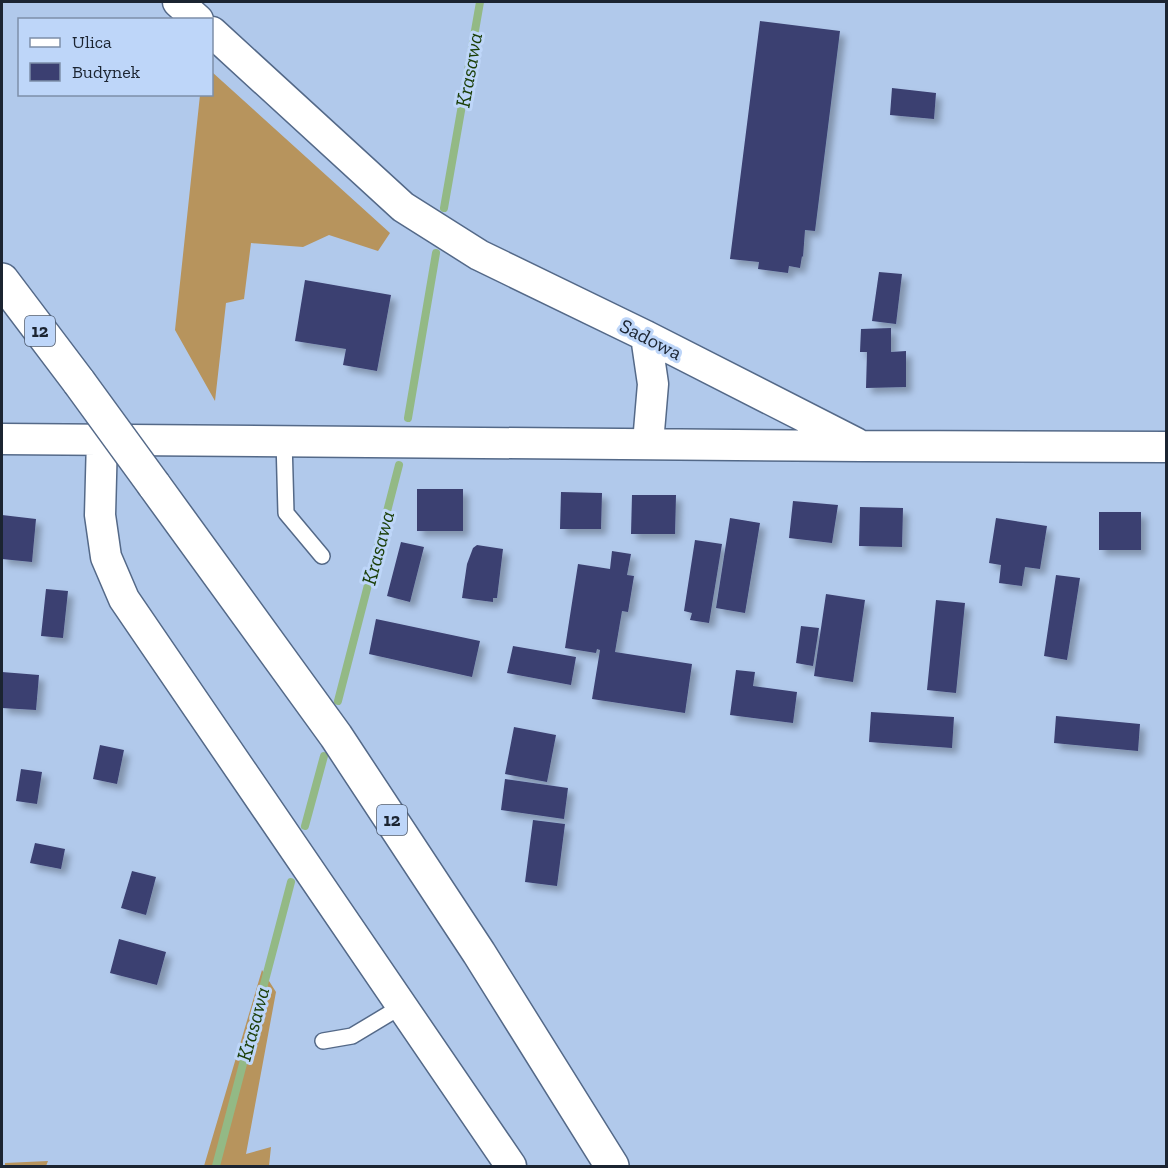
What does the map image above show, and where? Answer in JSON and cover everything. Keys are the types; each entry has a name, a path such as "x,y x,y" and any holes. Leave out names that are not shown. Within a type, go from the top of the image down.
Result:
{"highway":[{"name":"12","path":"2,279 336,736 479,953 612,1167"}],"street":[{"path":"178,2 196,18"},
{"name":"Sadowa","path":"213,33 403,207 479,255 646,336 862,446 1167,447"},
{"path":"646,336 652,384 648,443"},
{"path":"2,439 862,446"},
{"path":"102,439 100,515 106,557 124,598 511,1167"}],"lane":[{"path":"284,440 286,513 322,556"},
{"path":"323,1041 352,1036 402,1006"}],"shaded area":[{"path":"213,73 390,233 378,251 329,235 303,247 251,243 244,299 226,303 215,401 175,330 200,96 213,96"},
{"path":"262,970 276,992 246,1154 271,1147 269,1166 204,1166"},
{"path":"48,1161 46,1166 5,1166 5,1163"}],"building":[{"path":"760,21 840,31 815,231 805,230 800,268 789,266 788,273 758,269 759,262 730,259"},
{"path":"892,88 936,93 934,119 890,115"},
{"path":"879,272 902,274 896,324 872,321"},
{"path":"305,280 391,295 377,371 343,365 346,349 295,341"},
{"path":"891,328 891,352 906,351 906,387 866,388 867,352 860,352 861,329"},
{"path":"417,489 463,489 463,531 417,531"},
{"path":"561,492 602,493 601,529 560,529"},
{"path":"632,495 676,495 675,534 631,534"},
{"path":"793,501 838,505 832,543 789,538"},
{"path":"860,507 903,508 902,547 859,546"},
{"path":"1099,512 1141,512 1141,550 1099,550"},
{"path":"2,515 36,519 32,562 2,559"},
{"path":"730,518 760,523 745,613 716,608"},
{"path":"996,518 1047,526 1040,569 1025,567 1022,586 999,583 1001,565 989,563"},
{"path":"695,540 722,544 709,623 690,620 692,613 684,611"},
{"path":"401,542 424,547 410,602 387,596"},
{"path":"477,545 503,549 497,598 493,598 493,602 462,598 467,564 473,548"},
{"path":"612,551 631,554 627,575 634,576 628,612 622,611 615,652 692,664 685,713 592,699 600,650 597,649 596,653 565,648 578,564 610,569"},
{"path":"1056,575 1080,578 1067,660 1044,656"},
{"path":"46,589 68,591 63,638 41,636"},
{"path":"826,594 865,600 853,682 814,676"},
{"path":"936,600 965,603 956,693 927,690"},
{"path":"376,619 480,641 472,677 369,654"},
{"path":"801,626 819,628 813,666 796,663"},
{"path":"513,646 576,657 571,685 507,673"},
{"path":"736,670 755,672 753,686 797,692 793,723 730,715"},
{"path":"2,672 39,675 36,710 2,708"},
{"path":"871,712 954,717 952,748 869,742"},
{"path":"1056,716 1140,724 1138,751 1054,743"},
{"path":"514,727 556,735 547,782 505,774"},
{"path":"100,745 124,750 117,784 93,779"},
{"path":"21,769 42,772 37,804 16,801"},
{"path":"505,779 568,788 564,819 501,810"},
{"path":"533,820 565,824 557,886 525,882"},
{"path":"35,843 65,849 61,869 30,863"},
{"path":"132,871 156,877 146,915 121,908"},
{"path":"119,939 166,952 157,985 110,973"}],"waterway":[{"name":"Krasawa","path":"444,208 480,2"},
{"name":"Krasawa","path":"408,418 436,253"},
{"name":"Krasawa","path":"338,701 399,465"},
{"name":"Krasawa","path":"305,826 324,756"},
{"name":"Krasawa","path":"216,1166 291,882"}]}
